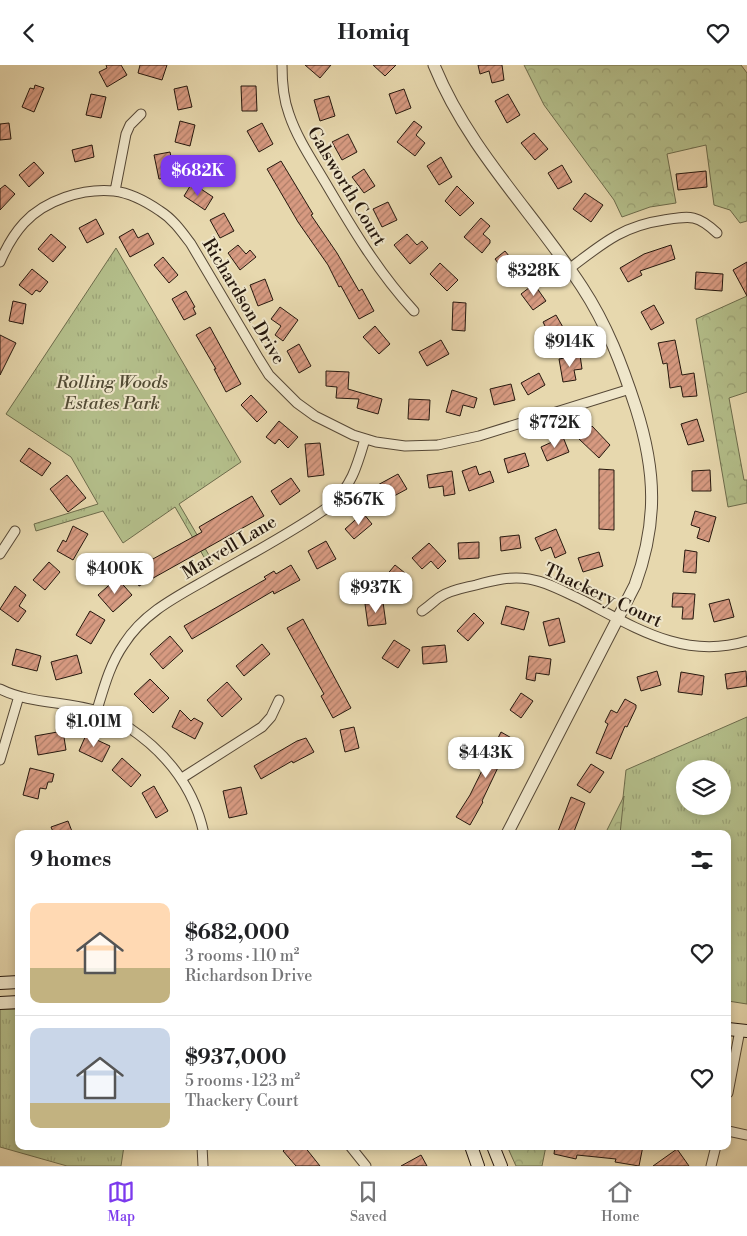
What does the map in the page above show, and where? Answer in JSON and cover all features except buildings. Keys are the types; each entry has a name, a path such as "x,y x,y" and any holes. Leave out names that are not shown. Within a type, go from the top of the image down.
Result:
{"main road":[{"path":"0,983 15,982"},
{"path":"0,1003 15,1002"},
{"path":"472,1150 478,1166"},
{"path":"495,1150 501,1166"}],"street":[{"name":"Galsworth Court","path":"282,65 282,81 286,105 300,140 359,241 394,290 414,311"},
{"path":"434,65 452,106 483,155 582,287 607,331 622,364 630,389 648,448 652,476 653,506 650,536 635,585 509,830"},
{"path":"115,191 126,134 130,125 141,114"},
{"name":"Richardson Drive","path":"0,262 13,236 25,222 37,211 53,202 80,194 115,191 131,196 168,217 181,230 259,359 280,387 315,416 365,439 412,446 456,442 630,389"},
{"path":"569,269 615,235 647,222 692,217 706,223 717,233"},
{"name":"Marvell Lane","path":"97,710 114,660 124,643 140,624 166,603 331,505 342,495 351,481 365,439"},
{"path":"0,554 15,531"},
{"name":"Thackery Court","path":"422,611 450,592 495,580 519,578 552,585 662,639 689,646 721,647 747,641"},
{"path":"0,689 18,696 97,710 112,717 142,737 157,750 182,778 197,810 203,830"},
{"path":"0,760 18,696"},
{"path":"182,778 262,727 271,717 279,700"},
{"path":"731,1074 738,1030"},
{"path":"731,1132 747,1135"},
{"path":"202,1150 203,1166"},
{"path":"353,1150 366,1166"},
{"path":"712,1166 715,1150"}],"green space":[{"path":"524,65 741,65 747,73 747,221 740,223 730,210 714,205 706,145 667,154 676,203 650,207 622,217 614,200 544,105"},
{"name":"Rolling Woods Estates Park","path":"116,248 241,462 179,504 213,562 208,564 175,507 123,543 103,511 36,531 34,524 98,504 71,457 6,414"},
{"path":"747,296 747,392 729,398 744,480 747,480 747,503 728,507 696,319"},
{"path":"747,717 747,1004 731,1001 731,830 619,830 626,770"},
{"path":"624,796 620,830 607,830"},
{"path":"0,1009 15,1009 15,1150 123,1150 121,1166 67,1166 0,1147"},
{"path":"509,1150 545,1150 542,1166 516,1166"}]}
